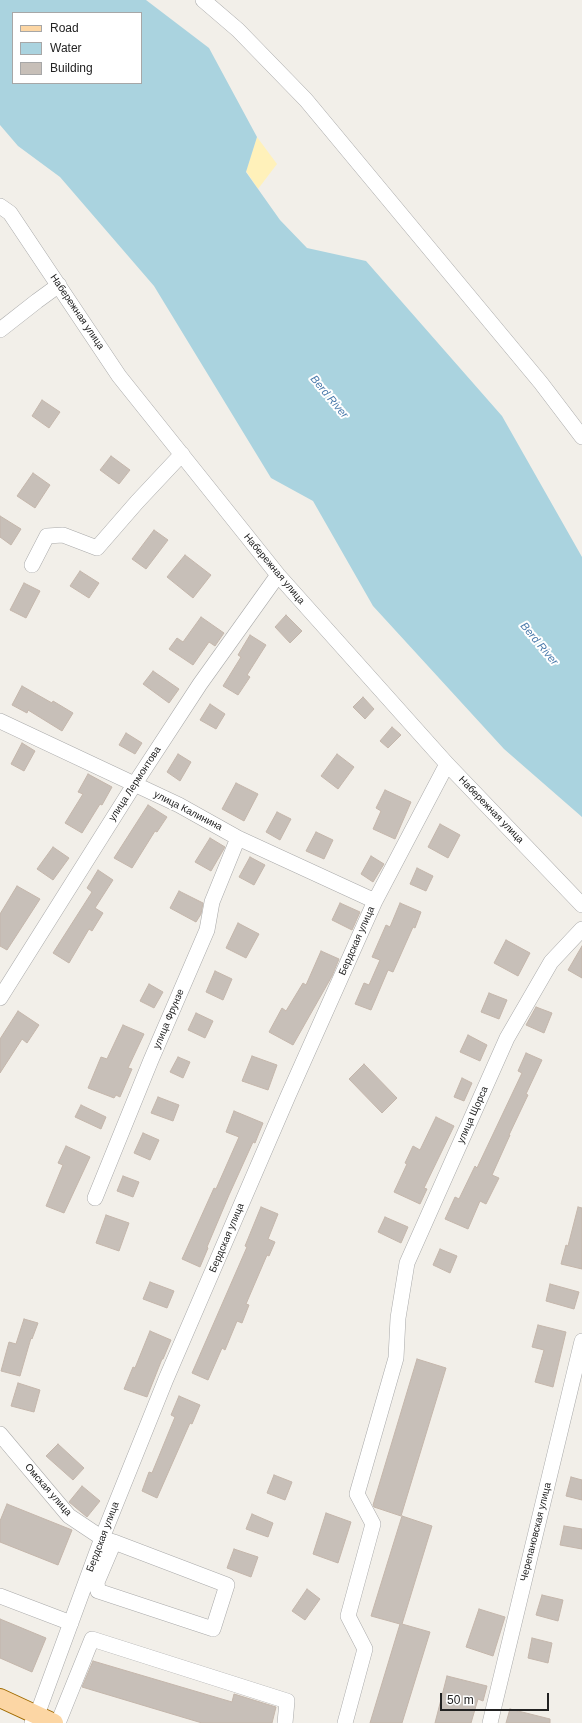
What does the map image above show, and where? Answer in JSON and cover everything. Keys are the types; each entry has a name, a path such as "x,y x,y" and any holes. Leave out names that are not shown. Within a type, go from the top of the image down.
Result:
{"main road":[{"path":"0,1698 34,1719 54,1723"}],"street":[{"path":"203,0 238,30 306,100 541,383 582,437"},
{"name":"Набережная улица","path":"0,206 10,214 119,376 278,575 448,764 582,905"},
{"path":"0,330 59,285"},
{"path":"32,565 47,536 63,535 97,548 182,454"},
{"name":"улица Лермонтова","path":"0,998 134,785 200,684 278,575"},
{"name":"улица Калинина","path":"0,721 134,785 179,804 238,838 375,901"},
{"name":"Бердская улица","path":"34,1719 71,1623 108,1540 166,1379 288,1096 375,901 448,764"},
{"name":"улица Фрунзе","path":"95,1198 151,1060 207,930 212,902 238,838"},
{"name":"улица Щорса","path":"345,1723 365,1650 348,1616 373,1524 357,1494 396,1358 398,1318 407,1263 507,1038 550,962 582,929"},
{"name":"Черепановская улица","path":"490,1723 582,1342"},
{"name":"Омская улица","path":"0,1434 69,1516 108,1540 227,1585 213,1629 98,1591 97,1582 108,1540"},
{"path":"0,1596 71,1623"},
{"path":"58,1723 92,1638 287,1700 285,1723"}],"sand":[{"path":"257,137 277,164 258,189 246,171"}],"water":[{"name":"Berd River","path":"0,0 146,0 209,48 257,137 246,172 280,220 307,248 366,261 502,416 582,557 582,817 504,749 373,606 313,501 271,478 154,286 60,177 18,146 0,125"}],"building":[{"path":"42,400 60,412 49,428 32,416"},
{"path":"111,456 130,470 119,484 100,470"},
{"path":"33,473 50,485 35,508 17,496"},
{"path":"0,516 21,529 11,545 0,537"},
{"path":"154,530 168,540 146,569 132,559"},
{"path":"185,555 211,575 193,598 167,577"},
{"path":"80,571 99,583 89,598 70,586"},
{"path":"24,583 40,591 26,618 10,610"},
{"path":"286,615 302,631 290,643 275,627"},
{"path":"201,617 224,633 215,646 209,642 193,665 169,649 177,638 183,642"},
{"path":"250,635 266,645 247,675 250,677 238,695 223,686 241,657 238,655"},
{"path":"153,671 179,689 169,703 143,684"},
{"path":"22,686 52,703 53,701 73,713 62,731 28,710 27,713 12,705"},
{"path":"363,697 374,709 365,719 353,707"},
{"path":"210,704 225,714 216,729 200,720"},
{"path":"392,727 401,735 388,748 380,741"},
{"path":"126,733 142,743 135,754 119,745"},
{"path":"22,743 35,751 24,771 11,764"},
{"path":"178,754 191,762 180,781 167,772"},
{"path":"337,754 354,767 338,789 321,776"},
{"path":"88,774 112,787 102,805 100,804 82,833 65,823 83,794 78,792"},
{"path":"236,783 258,794 244,821 222,809"},
{"path":"385,790 411,802 395,839 373,829 381,811 376,808"},
{"path":"148,805 167,817 157,832 155,831 132,868 114,858"},
{"path":"277,812 291,819 280,840 266,832"},
{"path":"440,824 460,835 448,858 428,847"},
{"path":"316,832 333,840 324,859 306,851"},
{"path":"210,838 225,847 211,871 195,862"},
{"path":"53,847 69,858 53,880 37,869"},
{"path":"371,856 384,864 373,882 361,874"},
{"path":"250,857 265,865 254,885 239,877"},
{"path":"417,868 433,876 426,891 410,884"},
{"path":"98,870 113,880 95,908 103,913 92,931 89,929 69,963 53,953 92,892 87,888"},
{"path":"17,886 40,899 7,950 0,946 0,914"},
{"path":"179,891 203,903 201,914 196,922 170,908"},
{"path":"340,903 360,912 352,930 332,920"},
{"path":"400,903 421,912 415,928 413,927 393,972 388,970 371,1010 355,1004 364,983 369,985 380,960 372,957 386,925 390,927"},
{"path":"238,923 259,934 246,958 226,948"},
{"path":"506,940 530,953 518,976 494,963"},
{"path":"582,946 582,978 568,970"},
{"path":"321,951 339,959 332,976 293,1045 269,1032 282,1008 286,1011 303,983 306,985"},
{"path":"215,971 232,979 223,1000 206,992"},
{"path":"149,984 163,992 154,1008 140,1001"},
{"path":"489,993 507,1000 499,1019 481,1012"},
{"path":"536,1007 552,1013 544,1033 526,1025"},
{"path":"18,1011 39,1025 27,1043 22,1039 0,1073 0,1039"},
{"path":"196,1013 213,1021 205,1038 188,1030"},
{"path":"123,1025 144,1034 128,1068 132,1069 120,1097 116,1095 114,1098 88,1088 101,1057 107,1059"},
{"path":"468,1035 487,1045 480,1061 460,1052"},
{"path":"526,1053 542,1060 492,1175 499,1178 486,1204 480,1201 468,1229 445,1219 455,1197 459,1199 475,1166 477,1168 522,1073 518,1071"},
{"path":"252,1056 277,1065 268,1090 242,1081"},
{"path":"178,1057 190,1062 183,1078 170,1072"},
{"path":"364,1064 397,1098 382,1113 349,1079"},
{"path":"462,1078 472,1083 464,1101 454,1097"},
{"path":"158,1097 179,1105 173,1121 151,1113"},
{"path":"81,1105 106,1117 101,1129 75,1117"},
{"path":"234,1111 263,1123 255,1143 253,1142 229,1195 200,1267 182,1259 239,1137 226,1132"},
{"path":"436,1117 454,1126 424,1188 427,1189 420,1204 394,1192 407,1164 405,1163 413,1146 420,1150"},
{"path":"143,1133 159,1140 150,1160 134,1153"},
{"path":"66,1146 90,1157 64,1213 46,1206 63,1165 58,1163"},
{"path":"123,1176 139,1182 133,1197 117,1191"},
{"path":"261,1207 278,1214 268,1239 275,1242 269,1256 267,1255 246,1304 249,1305 242,1323 237,1321 225,1350 222,1348 208,1380 192,1373 247,1247 245,1246"},
{"path":"578,1207 582,1208 582,1269 561,1264 566,1245 568,1246"},
{"path":"106,1215 129,1223 119,1251 96,1243"},
{"path":"385,1217 408,1227 401,1243 378,1232"},
{"path":"440,1249 457,1256 450,1273 433,1265"},
{"path":"150,1282 174,1291 167,1308 143,1299"},
{"path":"550,1284 579,1292 574,1309 546,1301"},
{"path":"24,1319 38,1323 32,1339 31,1338 20,1376 1,1371 9,1342 16,1344"},
{"path":"538,1325 566,1332 553,1387 535,1382 544,1350 532,1347"},
{"path":"150,1331 171,1340 147,1397 124,1389 133,1367 135,1368"},
{"path":"417,1359 446,1368 401,1516 374,1507 373,1505"},
{"path":"18,1383 40,1390 34,1412 11,1406"},
{"path":"179,1396 200,1405 192,1424 190,1423 157,1498 142,1491 149,1472 152,1473 175,1417 171,1415"},
{"path":"58,1444 84,1468 73,1480 46,1456"},
{"path":"274,1475 292,1482 285,1500 267,1493"},
{"path":"571,1477 582,1480 582,1500 566,1496"},
{"path":"82,1486 100,1501 87,1517 69,1502"},
{"path":"7,1504 72,1530 58,1565 0,1542 0,1521"},
{"path":"326,1513 351,1522 338,1563 313,1554"},
{"path":"252,1514 273,1523 268,1537 246,1529"},
{"path":"402,1516 432,1526 402,1624 430,1632 402,1723 370,1723 400,1624 371,1616"},
{"path":"564,1526 582,1529 582,1549 560,1545"},
{"path":"234,1549 258,1557 251,1577 227,1568"},
{"path":"307,1589 320,1599 305,1620 292,1611"},
{"path":"542,1595 563,1600 558,1621 536,1615"},
{"path":"479,1609 505,1617 493,1656 466,1647"},
{"path":"0,1619 46,1638 32,1672 0,1658"},
{"path":"532,1638 552,1643 548,1663 528,1658"},
{"path":"93,1661 232,1702 234,1694 276,1707 272,1723 202,1723 82,1687"},
{"path":"447,1676 487,1686 483,1701 478,1699 471,1723 435,1723"},
{"path":"510,1709 550,1719 550,1723 506,1723"}]}
